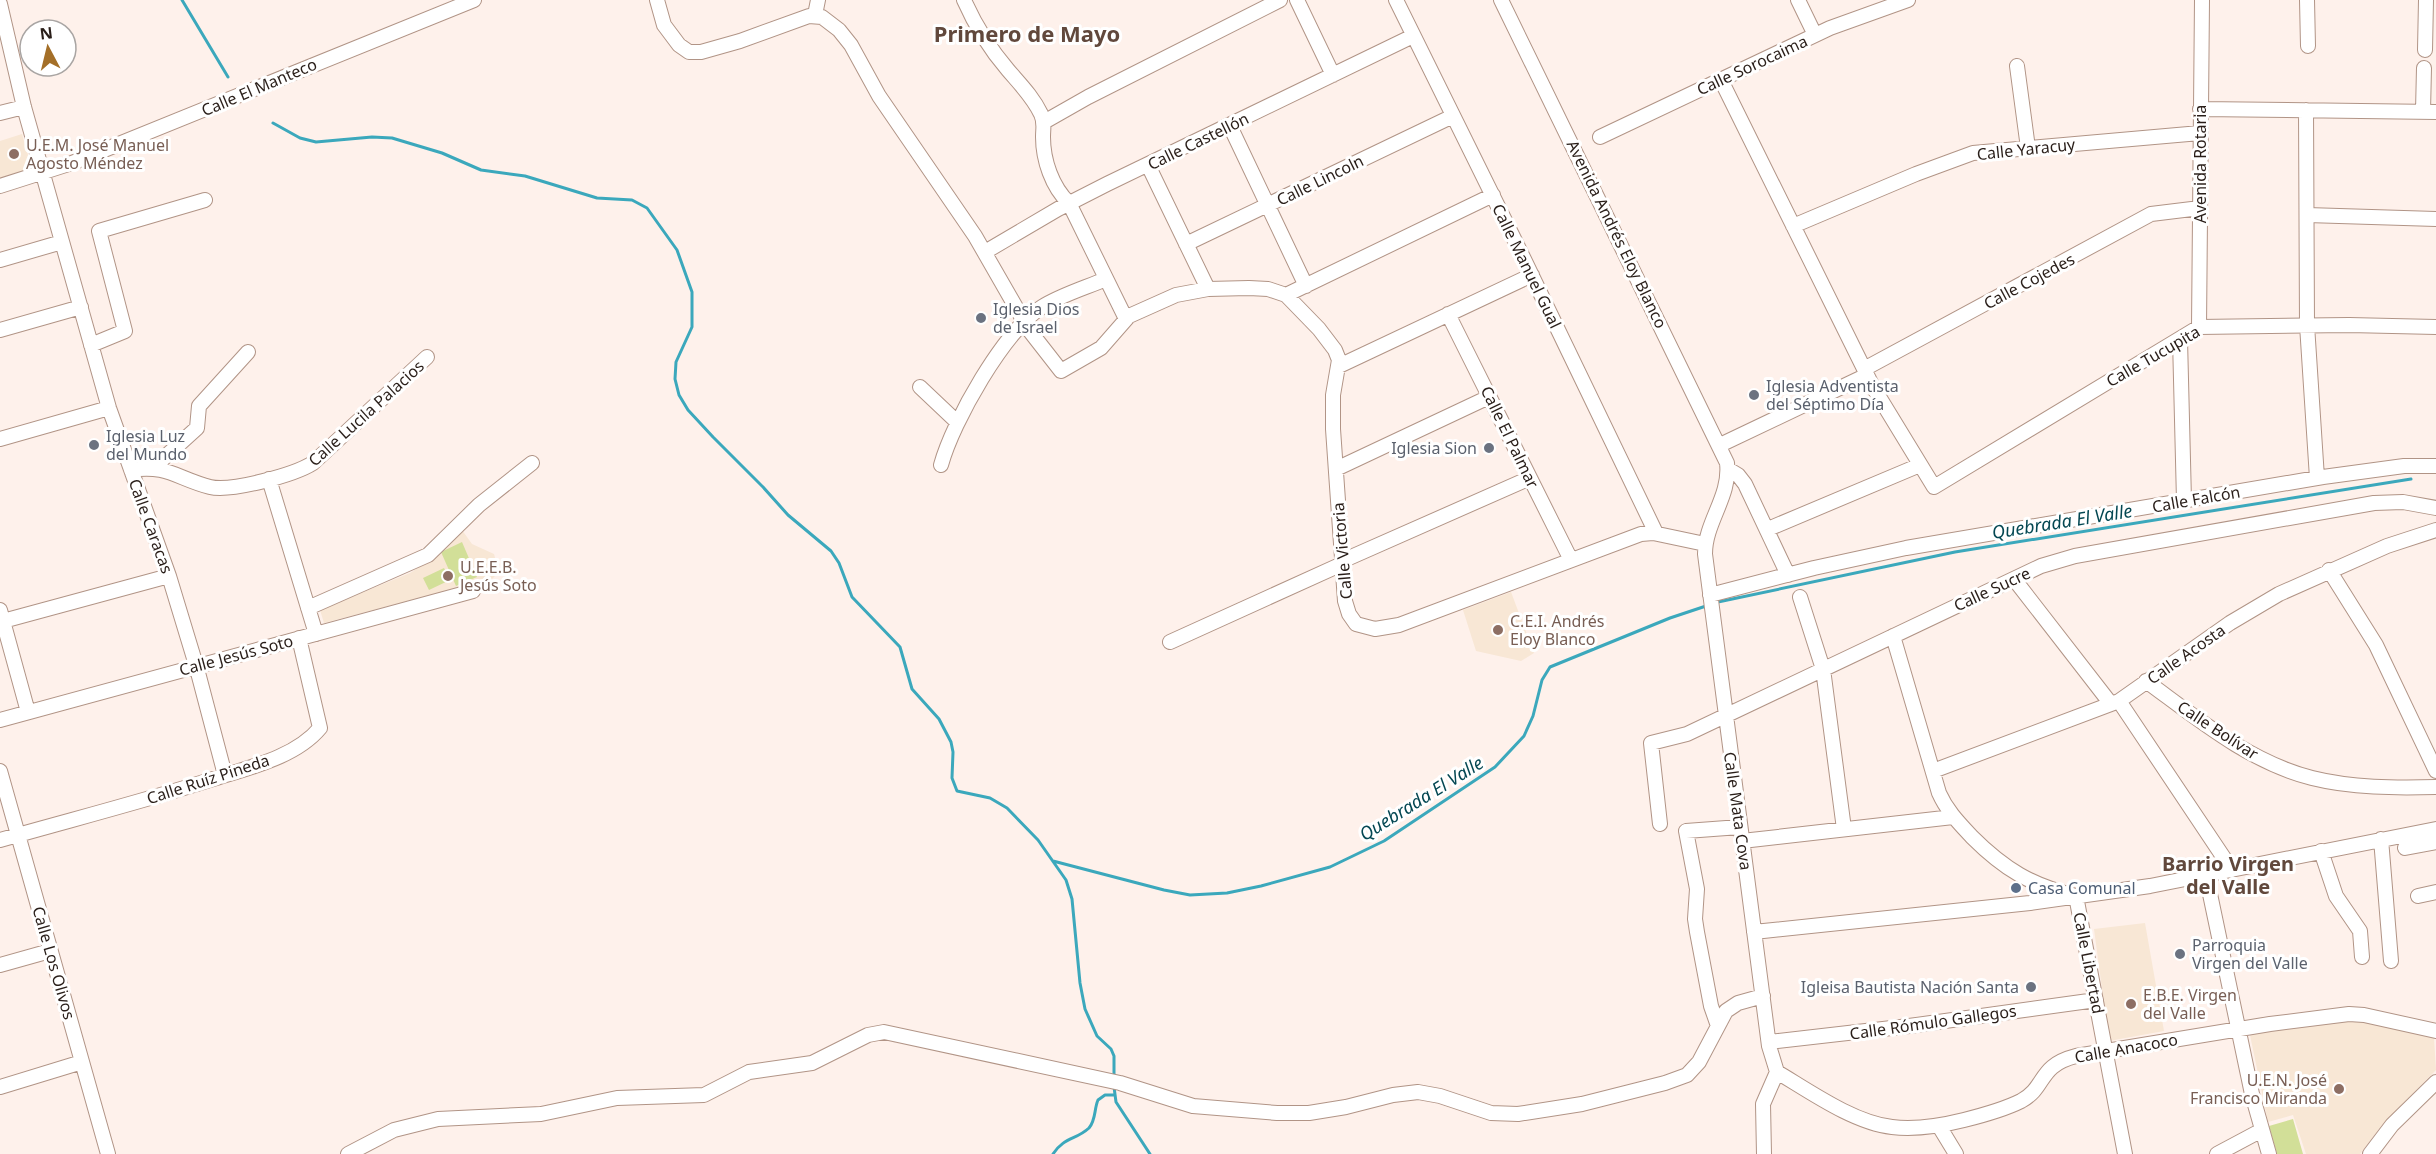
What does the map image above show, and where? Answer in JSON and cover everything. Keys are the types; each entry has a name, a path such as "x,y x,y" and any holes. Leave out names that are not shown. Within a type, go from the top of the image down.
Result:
{"street":[{"name":"Calle El Manteco","path":"0,186 43,174 474,0"},
{"path":"657,0 660,18 668,32 682,48 696,52 740,41 815,15 828,20 847,39 874,87 985,252 1025,323 1061,371 1101,348 1126,319 1150,305 1176,295 1208,289 1258,288 1286,295 1307,315 1332,345 1338,355 1339,366 1532,275"},
{"path":"815,15 818,0"},
{"path":"964,0 977,26 1002,63 1032,98 1044,122 1043,146 1047,164 1059,193 1069,203 1126,319"},
{"path":"1044,122 1088,96 1280,0"},
{"path":"1297,0 1334,75"},
{"name":"Calle Manuel Gual","path":"1396,0 1656,533"},
{"path":"1798,0 1815,35"},
{"name":"Calle Sorocaima","path":"1575,148 1848,20 1908,0"},
{"name":"Avenida Rotaria","path":"2199,327 2202,0"},
{"path":"2307,0 2307,46"},
{"path":"2425,50 2426,0"},
{"name":"Avenida Andrés Eloy Blanco","path":"1505,1 1720,446 1728,469"},
{"name":"Calle Caracas","path":"0,4 4,38 109,408 169,576 196,665 225,775"},
{"name":"Calle Castellón","path":"985,252 1069,203 1413,36"},
{"path":"2017,66 2028,148"},
{"path":"2200,109 2430,112 2424,68"},
{"path":"1721,80 1865,372 1920,465 1768,529"},
{"path":"0,113 24,107"},
{"path":"2306,110 2307,325 2317,478"},
{"name":"Calle Lincoln","path":"1186,244 1453,116"},
{"path":"1230,126 1306,286"},
{"name":"Calle Yaracuy","path":"1793,226 1964,156 1985,151 2200,133"},
{"path":"1148,165 1208,289"},
{"path":"1286,295 1493,195"},
{"path":"91,345 125,331 99,231 205,201"},
{"name":"Calle Cojedes","path":"1720,446 1865,372 2151,214 2200,208"},
{"path":"2307,215 2436,219"},
{"path":"0,260 62,242"},
{"path":"942,465 947,444 957,422 984,376 1025,323 1042,307 1106,279"},
{"path":"0,330 81,307"},
{"name":"Calle El Palmar","path":"1448,315 1571,561"},
{"name":"Calle Tucupita","path":"1920,465 1934,487 2199,327 2307,325 2436,327"},
{"path":"2180,339 2184,501"},
{"path":"154,467 197,428 199,406 248,352"},
{"name":"Calle Lucila Palacios","path":"131,470 154,467 212,488 269,479 295,472 313,463 427,357"},
{"name":"Calle Victoria","path":"1339,366 1333,402 1345,601 1351,619 1360,626 1375,629 1415,620 1641,534 1656,533 1705,544"},
{"path":"920,387 957,422"},
{"path":"1336,469 1489,397"},
{"path":"0,439 109,408"},
{"path":"308,608 415,563 428,555 479,505 532,463"},
{"name":"Calle Falcón","path":"1710,595 1788,574 1906,549 2317,478 2404,466 2436,466"},
{"path":"1728,469 1742,479 1788,574"},
{"name":"Calle Mata Cova","path":"1728,469 1723,495 1708,529 1705,544 1754,932 1769,1042 1777,1072"},
{"path":"1170,642 1530,478"},
{"path":"269,479 316,634"},
{"name":"Calle Sucre","path":"1659,824 1652,742 1687,734 2041,566 2075,556 2374,503 2403,502 2436,508"},
{"name":"Calle Acosta","path":"1933,771 2115,703 2261,604 2329,570 2387,546 2436,530"},
{"path":"2329,570 2376,645 2436,771"},
{"path":"28,712 2,616 169,576"},
{"path":"2014,579 2115,703 2232,870"},
{"name":"Calle Jesús Soto","path":"0,720 473,591"},
{"path":"1800,597 1823,669 1844,829"},
{"name":"Calle Libertad","path":"1893,636 1933,771 1944,804 1953,817 2004,866 2050,890 2076,896 2125,1154"},
{"name":"Calle Ruíz Pineda","path":"0,840 225,775 299,746 320,728 298,638"},
{"name":"Calle Bolívar","path":"2146,681 2235,745 2293,772 2313,778 2359,785 2436,787"},
{"name":"Calle Los Olivos","path":"0,771 108,1154"},
{"path":"1718,1026 1711,1006 1697,932 1695,919 1697,889 1686,831 1741,834 1844,829 1953,817"},
{"path":"1754,932 2076,896 2206,875 2436,829"},
{"path":"2381,839 2391,961"},
{"path":"2405,848 2436,842"},
{"path":"2321,851 2336,896 2360,931 2362,957"},
{"path":"2206,875 2269,1154"},
{"path":"2418,896 2436,892"},
{"path":"0,965 50,951"},
{"path":"348,1154 393,1130 438,1119 541,1113 617,1098 704,1095 749,1072 812,1063 868,1035 884,1032 1120,1083 1151,1091 1192,1107 1309,1113 1418,1092 1440,1096 1491,1113 1518,1114 1582,1104 1665,1083 1687,1075 1700,1062 1726,1011 1734,1005 1763,996"},
{"name":"Calle Rómulo Gallegos","path":"1769,1042 2096,1000"},
{"name":"Calle Anacoco","path":"1777,1072 1840,1108 1875,1123 1897,1128 1939,1126 2013,1105 2031,1093 2056,1062 2106,1051 2349,1014 2364,1015 2436,1031"},
{"path":"0,1086 81,1062"},
{"path":"1764,1154 1763,1104 1777,1072"},
{"path":"2370,1154 2392,1125 2436,1082"},
{"path":"1939,1126 1951,1152"},
{"path":"2217,1154 2262,1130"}],"shaded area":[{"name":"U.E.M. José Manuel Agosto Méndez","path":"22,134 32,169 0,178 0,141"},
{"name":"U.E.E.B. Jesús Soto","path":"462,530 472,544 494,554 498,569 492,579 324,623 320,610 410,573 430,560"},
{"name":"C.E.I. Andrés Eloy Blanco","path":"1511,592 1534,653 1521,661 1476,651 1463,610"},
{"name":"E.B.E. Virgen del Valle","path":"2145,923 2164,1031 2109,1041 2094,929"},
{"name":"U.E.N. José Francisco Miranda","path":"2341,1020 2363,1021 2434,1038 2436,1070 2382,1125 2360,1154 2306,1154 2293,1115 2268,1122 2250,1035"}],"green space":[{"path":"462,542 477,577 456,586 441,552"},
{"path":"444,568 450,580 429,590 423,578"},
{"path":"2293,1119 2303,1154 2277,1154 2269,1126"}],"waterway":[{"path":"182,0 228,77"},
{"path":"273,123 300,138 316,142 372,137 392,138 442,153 481,170 525,176 597,198 632,200 647,208 677,250 692,292 692,327 676,362 675,379 679,395 688,410 788,515 831,551 839,563 852,597 900,647 912,689 939,719 951,742 952,778 957,791 990,798 1007,808 1038,840 1066,880 1072,899 1080,983 1085,1009 1097,1036 1111,1049 1114,1056 1114,1078"},
{"name":"Quebrada El Valle","path":"1718,602 1955,552 2411,479"},
{"name":"Quebrada El Valle","path":"1053,861 1190,895 1227,893 1330,867 1384,841 1495,767 1524,736 1533,716 1542,680 1550,667 1670,618 1706,606"},
{"path":"1114,1087 1116,1102 1150,1154"},
{"path":"1053,1154 1061,1144 1089,1128 1093,1122 1098,1100 1105,1095 1114,1095"}],"place":[{"name":"U.E.M. José Manuel Agosto Méndez","path":"14,154"},
{"name":"Iglesia Dios de Israel","path":"981,318"},
{"name":"Iglesia Adventista del Séptimo Día","path":"1754,395"},
{"name":"Iglesia Luz del Mundo","path":"94,445"},
{"name":"Iglesia Sion","path":"1489,448"},
{"name":"U.E.E.B. Jesús Soto","path":"448,576"},
{"name":"C.E.I. Andrés Eloy Blanco","path":"1498,630"},
{"name":"Casa Comunal","path":"2016,888"},
{"name":"Parroquia Virgen del Valle","path":"2180,954"},
{"name":"Igleisa Bautista Nación Santa","path":"2031,987"},
{"name":"E.B.E. Virgen del Valle","path":"2131,1004"},
{"name":"U.E.N. José Francisco Miranda","path":"2339,1089"}],"district":[{"name":"Primero de Mayo","path":"1027,33"},
{"name":"Barrio Virgen del Valle","path":"2228,874"}]}
